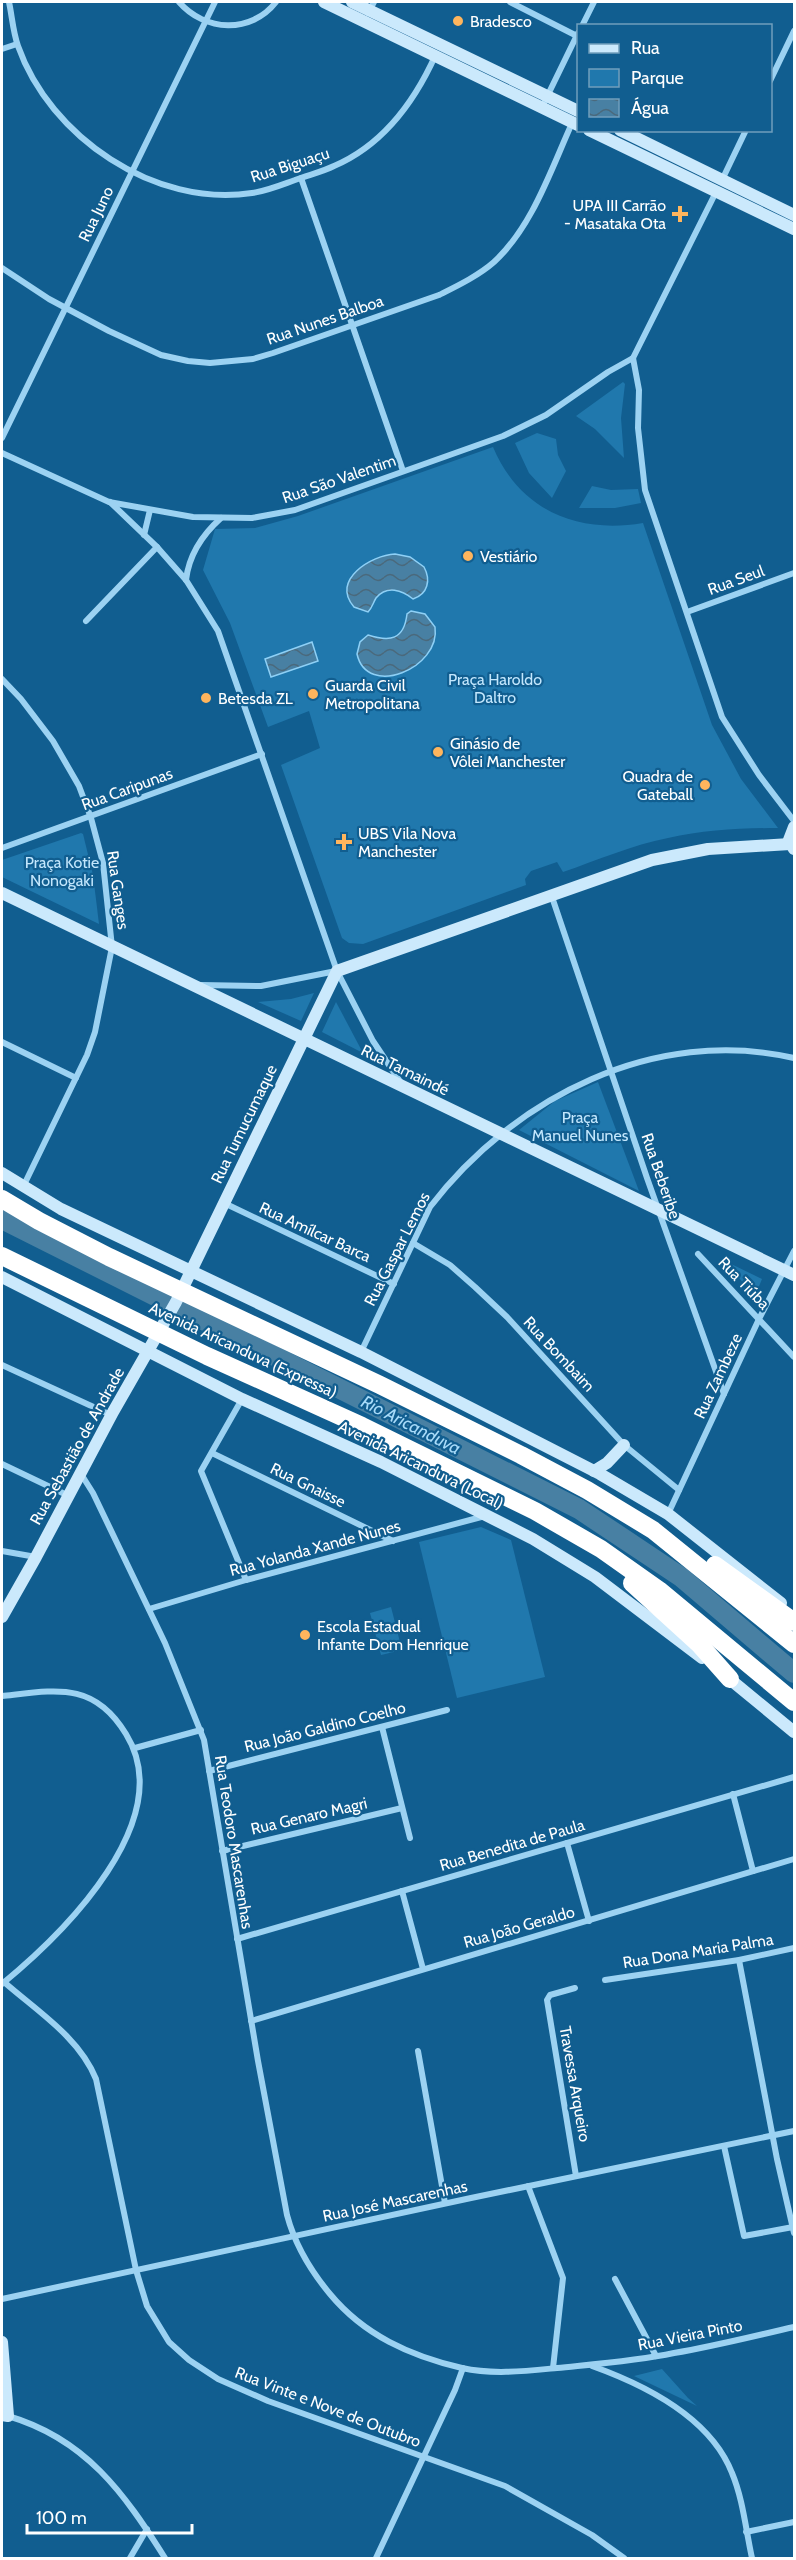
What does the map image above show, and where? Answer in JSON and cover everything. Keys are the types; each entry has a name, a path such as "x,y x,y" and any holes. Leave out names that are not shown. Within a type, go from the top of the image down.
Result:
{"highway":[{"name":"Avenida Aricanduva (Expressa)","path":"2,1199 179,1296 521,1455 587,1490 653,1530 795,1644"},
{"name":"Avenida Aricanduva (Expressa)","path":"2,1256 162,1328 535,1511 601,1548 659,1590 795,1702"},
{"path":"535,1511 611,1566 663,1609 699,1644 730,1679"},
{"path":"653,1530 701,1555 795,1622"}],"main road":[{"path":"324,2 369,11"},
{"path":"352,2 575,124"},
{"path":"438,50 577,110"},
{"path":"593,132 795,229"},
{"path":"624,132 795,215"},
{"path":"337,971 652,860 687,852 735,846 792,847 789,835 795,827"},
{"name":"Rua Tamaindé","path":"2,893 790,1273"},
{"name":"Rua Tumucumaque","path":"179,1296 337,971"},
{"path":"2,1173 23,1188 61,1209 361,1352 594,1472 668,1514 795,1614"},
{"name":"Avenida Aricanduva (Local)","path":"2,1277 242,1399 381,1462 533,1539 595,1577 730,1679 795,1732"},
{"name":"Rua Sebastião de Andrade","path":"2,1617 111,1415 179,1296"},
{"path":"594,1472 608,1463 624,1445"},
{"path":"2,2342 5,2416"}],"street":[{"name":"Rua Biguaçu","path":"9,2 17,44 32,76 69,125 108,158 132,171 167,185 215,195 252,193 335,166 354,156 385,131 413,100 438,50"},
{"path":"179,2 205,22 229,25 246,24 263,15 276,2"},
{"name":"Rua Juno","path":"2,438 215,2"},
{"path":"510,2 577,34"},
{"path":"583,24 594,2"},
{"path":"772,79 795,31"},
{"path":"542,107 577,36"},
{"path":"2,49 17,44"},
{"name":"Rua Nunes Balboa","path":"2,268 65,307 161,355 210,363 253,359 438,296 464,283 493,263 512,243 524,225 575,124"},
{"path":"745,132 633,358 639,390 638,428 645,490 722,717 759,775 795,821"},
{"path":"301,178 404,471"},
{"name":"Rua São Valentim","path":"2,453 109,502 193,517 252,518 295,510 503,436 546,415 608,372 633,358"},
{"path":"109,502 157,547 186,580 219,631 337,971 373,1041 404,1088"},
{"path":"144,535 150,510"},
{"path":"186,580 187,568 195,549 220,518"},
{"path":"86,621 157,547"},
{"name":"Rua Seul","path":"687,612 795,573"},
{"name":"Rua Ganges","path":"2,679 61,752 79,786 91,818 106,884 112,947 95,1032 76,1078 23,1188"},
{"name":"Rua Caripunas","path":"2,848 91,818 262,754"},
{"name":"Rua Beberibe","path":"552,897 657,1207 724,1394"},
{"path":"191,985 261,986 337,971"},
{"path":"2,1042 76,1078"},
{"name":"Rua Gaspar Lemos","path":"361,1352 430,1207 441,1193 501,1135 554,1097 611,1071 645,1059 674,1053 722,1050 795,1058"},
{"name":"Rua Amílcar Barca","path":"224,1203 394,1284"},
{"name":"Rua Bombaim","path":"413,1243 450,1264 491,1302 624,1445 679,1490"},
{"name":"Rua Zambeze","path":"668,1514 759,1319 790,1273 795,1251"},
{"name":"Rua Tiúba","path":"698,1254 795,1357"},
{"path":"2,1365 111,1415"},
{"path":"242,1399 201,1472 246,1580"},
{"name":"Rua Gnaisse","path":"212,1453 393,1541"},
{"path":"2,1464 69,1496"},
{"name":"Rua Teodoro Mascarenhas","path":"81,1474 93,1492 149,1609 201,1730 251,2021 292,2236 325,2288 344,2311 368,2331 408,2351 463,2368"},
{"name":"Rua Yolanda Xande Nunes","path":"149,1609 246,1580 488,1515"},
{"path":"2,1551 36,1557"},
{"path":"2,1696 61,1691 85,1695 97,1701 111,1712 135,1748 141,1782 136,1816 129,1834 89,1896 63,1927 3,1983"},
{"name":"Rua João Galdino Coelho","path":"209,1771 447,1710"},
{"path":"382,1727 410,1838"},
{"path":"135,1748 201,1730"},
{"name":"Rua Benedita de Paula","path":"237,1939 795,1777"},
{"path":"733,1794 753,1871"},
{"name":"Rua Genaro Magri","path":"222,1851 402,1808"},
{"path":"567,1844 589,1921"},
{"name":"Rua João Geraldo","path":"251,2021 795,1859"},
{"path":"402,1891 423,1970"},
{"name":"Rua Dona Maria Palma","path":"605,1980 739,1960 795,1948"},
{"path":"724,2146 744,2236 794,2230 772,2136 739,1960"},
{"name":"Rua Vinte e Nove de Outubro","path":"3,1983 72,2042 90,2063 96,2079 136,2271 147,2306 154,2321 169,2342 189,2360 219,2379 268,2401 505,2486 583,2530 624,2559"},
{"name":"Travessa Arqueiro","path":"575,1988 547,1998 576,2176"},
{"path":"418,2051 445,2203"},
{"name":"Rua José Mascarenhas","path":"2,2299 445,2203 795,2131"},
{"path":"528,2186 564,2278 553,2368"},
{"path":"615,2279 656,2356"},
{"name":"Rua Vieira Pinto","path":"463,2368 521,2371 590,2365 656,2356 795,2327"},
{"path":"590,2365 662,2398 701,2428 731,2469 752,2559"},
{"path":"376,2559 424,2458 463,2368"},
{"path":"5,2416 32,2423 82,2453 114,2484 147,2529 165,2559"},
{"path":"746,2532 795,2522"},
{"path":"130,2559 147,2529"}],"green space":[{"path":"623,382 625,384 621,418 624,458 595,429 576,416"},
{"path":"537,433 556,439 558,455 566,471 552,498 529,473 515,443"},
{"name":"Praça Haroldo Daltro","path":"493,447 505,469 519,487 535,502 554,513 574,521 596,525 619,526 643,523 712,725 741,779 778,828 723,830 668,838 628,849 563,872 557,862 531,871 525,879 526,885 363,944 349,943 342,938 281,765 320,748 309,711 268,727 230,623 203,570 215,529 255,528 298,516"},
{"path":"592,486 611,490 638,489 641,503 615,508 579,508"},
{"name":"Praça Kotie Nonogaki","path":"81,833 93,875 99,924 2,877 2,860"},
{"path":"314,993 301,1021 258,1002 291,999"},
{"path":"336,1002 363,1053 322,1032"},
{"name":"Praça Manuel Nunes","path":"598,1082 639,1191 519,1130 555,1101"},
{"path":"723,1260 762,1279 755,1296"},
{"path":"481,1527 511,1540 545,1677 457,1698 419,1542"},
{"path":"391,1607 402,1650 381,1655 370,1613"},
{"path":"662,2369 688,2398 697,2406 634,2376"}],"water":[{"path":"386,555 410,557 424,567 428,582 422,594 413,599 399,591 390,590 376,598 368,612 354,607 348,597 347,587 350,579 366,564"},
{"path":"411,611 425,614 435,627 434,642 427,655 402,673 388,676 374,675 363,667 357,654 360,642 368,635 383,638 395,637 403,629 407,614"},
{"path":"312,642 318,661 271,677 265,659"}],"waterway":[{"name":"Rio Aricanduva","path":"2,1219 579,1509 681,1577 794,1673"}],"place":[{"name":"Bradesco","path":"458,21"},
{"name":"UPA III Carrão - Masataka Ota","path":"680,214"},
{"name":"Vestiário","path":"468,556"},
{"name":"Guarda Civil Metropolitana","path":"313,694"},
{"name":"Betesda ZL","path":"206,698"},
{"name":"Ginásio de Vôlei Manchester","path":"438,752"},
{"name":"Quadra de Gateball","path":"705,785"},
{"name":"UBS Vila Nova Manchester","path":"344,842"},
{"name":"Escola Estadual Infante Dom Henrique","path":"305,1635"}]}
